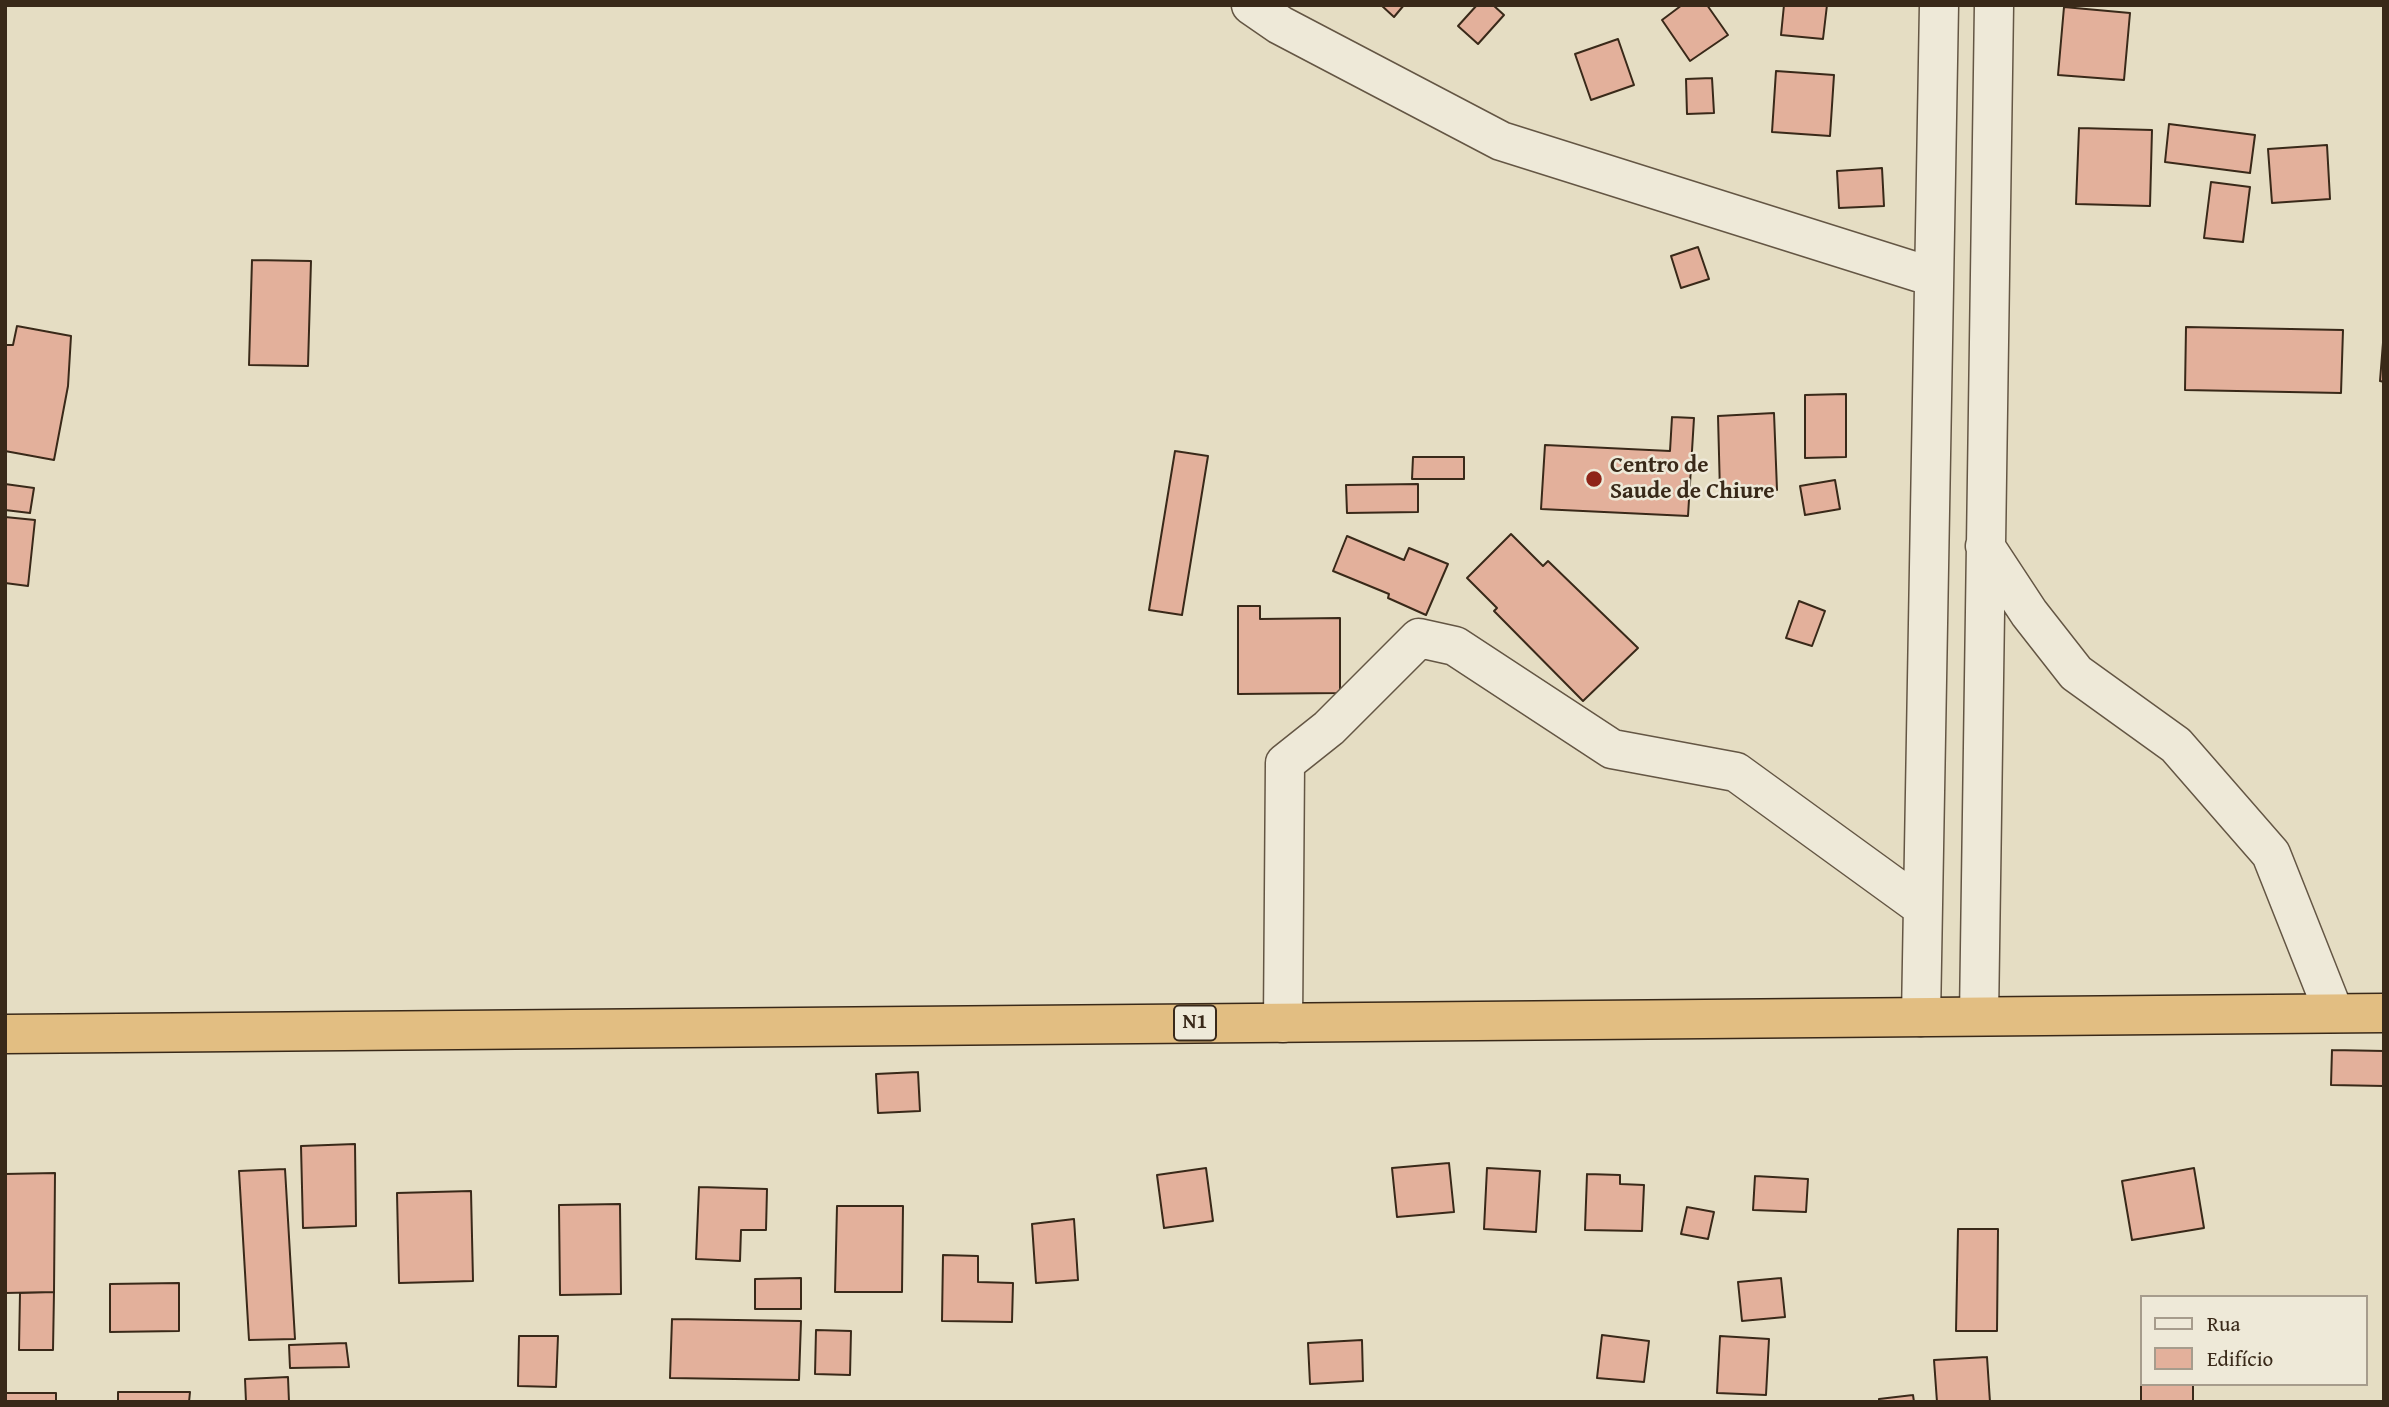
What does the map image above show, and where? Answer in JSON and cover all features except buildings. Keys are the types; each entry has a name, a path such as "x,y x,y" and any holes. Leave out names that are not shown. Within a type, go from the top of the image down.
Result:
{"highway":[{"name":"N1","path":"5,1034 2384,1013"}],"street":[{"path":"1251,5 1280,25 1501,141 1933,277"},
{"path":"1921,1017 1939,5"},
{"path":"1979,1016 1994,5"},
{"path":"1985,546 2029,613 2076,673 2176,745 2271,854 2334,1013"},
{"path":"1283,1023 1285,763 1329,728 1419,638 1455,646 1612,749 1736,772 1922,907"}],"place":[{"name":"Centro de Saude de Chiure","path":"1594,479"}]}
